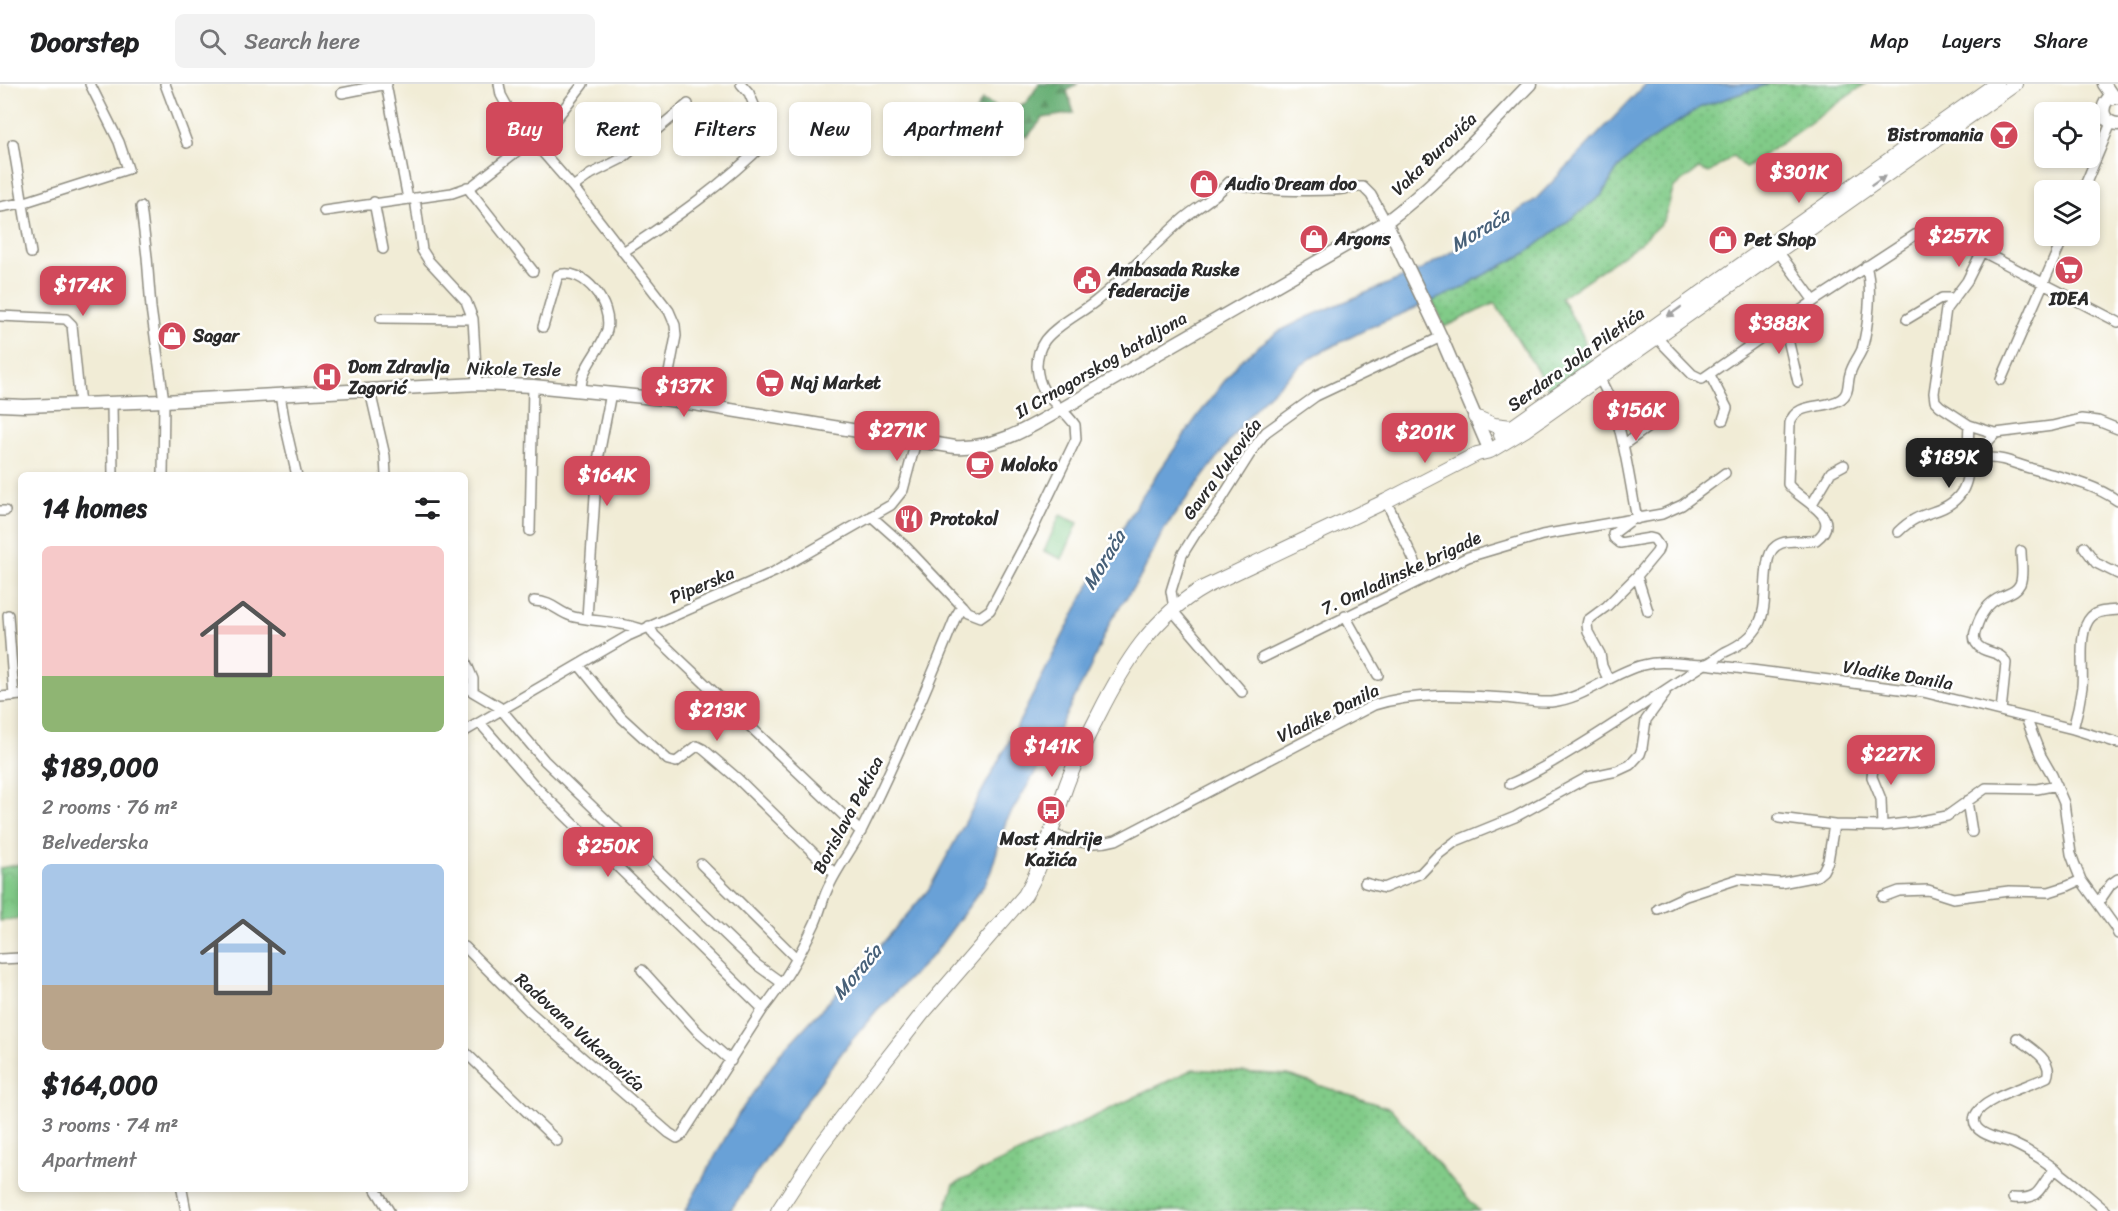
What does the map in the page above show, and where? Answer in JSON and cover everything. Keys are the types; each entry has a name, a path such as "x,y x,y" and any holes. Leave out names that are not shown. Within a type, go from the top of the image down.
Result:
{"main road":[{"name":"Serdara Jola Piletića","path":"1596,373 1657,338 1775,247 1996,84"},
{"name":"Serdara Jola Piletića","path":"778,1211 831,1131 911,1029 1021,901 1035,877 1075,763 1114,684 1143,640 1173,609 1205,587 1386,501 1485,450 1519,429 1775,247 2015,84"},
{"path":"1475,417 1494,425 1519,429"}],"street":[{"path":"0,207 128,169 119,142 90,84"},
{"path":"165,84 187,143"},
{"path":"342,93 387,84 422,250 429,261 466,301 473,319 477,384"},
{"path":"499,84 505,102"},
{"path":"563,110 583,84"},
{"path":"623,252 680,214 767,141 768,138 749,93 741,84"},
{"name":"Vaka Đurovića","path":"1386,222 1472,144 1530,84"},
{"path":"2088,180 2114,124 2106,119 2103,108 2105,103 2115,97 2104,84"},
{"path":"573,187 631,152 673,117"},
{"path":"13,144 31,253"},
{"path":"324,211 374,202 452,193 468,187 510,156"},
{"path":"546,156 663,302 675,325 676,339 664,399"},
{"path":"871,516 906,547 967,612 976,617 987,614 1031,533 1077,436 1076,425 1042,388 1037,360 1044,342 1052,332 1098,299 1184,218 1218,194 1229,183 1275,191 1363,187 1371,195 1396,240 1439,334 1475,417 1485,450"},
{"path":"468,187 533,271"},
{"path":"374,202 383,249"},
{"path":"141,207 151,308 164,401 163,472"},
{"name":"II Crnogorskog bataljona","path":"916,441 955,447 981,446 1002,441 1060,410 1386,222"},
{"path":"1657,338 1692,374 1702,379 1866,266 1915,235 1926,233 1945,234 1982,251 2118,322"},
{"path":"2001,380 2060,246"},
{"path":"1775,247 1814,301"},
{"path":"1982,251 1967,281 1953,298 1944,316 1934,398 1940,406 1969,425 1996,433 2052,426 2081,419 2098,421 2118,429"},
{"path":"1510,784 1528,777 1599,734 1674,683 1746,641 1758,627 1764,609 1767,560 1774,547 1785,542 1816,540 1823,533 1824,518 1812,504 1798,496 1788,484 1790,423 1797,411 1838,401 1847,390 1850,373 1861,349 1868,317 1869,283 1866,266"},
{"path":"543,327 558,276 565,274 581,279 600,296 605,304 607,327 596,354 583,375 581,389"},
{"path":"1907,318 1942,298 1953,298"},
{"path":"0,316 70,321 80,405"},
{"path":"381,318 473,319"},
{"path":"1784,322 1798,382"},
{"name":"Gavra Vukovića","path":"1173,609 1171,591 1182,555 1266,432 1316,396 1439,334"},
{"path":"1596,373 1609,397 1623,445 1633,519 1613,534 1620,543 1650,538 1654,539 1659,546 1657,552 1637,576 1607,606 1588,620 1588,632 1600,654 1608,679"},
{"path":"1710,375 1727,408 1723,420"},
{"name":"Nikole Tesle","path":"0,405 80,405 477,384 533,386 664,399 916,441"},
{"path":"530,531 533,386"},
{"path":"370,391 385,456 386,472"},
{"path":"587,618 597,465 611,393"},
{"path":"280,395 296,472"},
{"path":"112,403 112,472"},
{"path":"1623,445 1670,412"},
{"path":"1898,532 1916,517 1950,506 1963,492 1968,467 1969,425"},
{"path":"1996,433 1983,447 1982,452 1987,458 2000,458 2070,479 2098,489 2118,501"},
{"name":"Piperska","path":"468,729 645,628 774,572 891,505 900,496 906,483 916,441"},
{"path":"1812,504 1831,472 1844,465"},
{"name":"7. Omladinske brigade","path":"1262,657 1468,557 1542,535 1670,512 1725,473"},
{"path":"1386,501 1423,579"},
{"path":"2084,547 2096,563 2118,574"},
{"path":"2001,711 2006,663 1999,654 1980,648 1974,641 1974,636 1978,622 1987,606 2019,586 2022,580 2022,551"},
{"path":"1637,576 1648,611"},
{"path":"534,601 549,603 571,616 645,628 861,832"},
{"name":"Borislava Pekica","path":"676,1138 684,1133 782,983 816,922 835,874 861,832 923,698 962,606"},
{"path":"1173,609 1242,692"},
{"path":"2073,729 2082,684 2082,644 2085,629 2091,616 2118,610"},
{"path":"0,697 17,695 8,615"},
{"path":"1345,616 1378,675"},
{"name":"Vladike Danila","path":"1051,834 1082,843 1094,844 1116,840 1374,705 1386,701 1438,696 1552,702 1578,697 1608,679 1642,665 1656,663 1706,664 1923,692 2073,729 2118,743"},
{"path":"579,665 621,717 668,760 676,762 697,746 700,747 738,779 835,874"},
{"path":"468,667 473,679 469,689 502,710 553,768 757,965 782,983"},
{"path":"1365,884 1384,888 1421,873 1456,840 1515,817 1588,777 1617,771 1630,765 1640,754 1646,720 1674,683"},
{"path":"2026,718 2041,756 2064,803 2071,854 2081,879 2118,934"},
{"path":"480,723 534,786 763,1009"},
{"path":"1875,747 1872,777 1881,799 1882,826"},
{"path":"1779,818 1834,825 1882,826 1947,816 1986,788 2037,789 2057,785"},
{"path":"1967,801 1972,832"},
{"path":"1658,909 1686,896 1738,879 1781,883 1817,876 1823,871 1828,861 1834,825"},
{"path":"701,864 796,958"},
{"path":"1883,897 1899,891 1928,890 1953,898 2009,891 2049,892 2081,879"},
{"path":"2098,903 2111,884 2118,879"},
{"name":"Radovana Vukanovića","path":"468,950 530,1012 676,1138"},
{"path":"0,958 18,958"},
{"path":"642,970 706,1040 730,1061"},
{"path":"2017,1038 2048,1064 2047,1077 1995,1099 1981,1108 1974,1120 1978,1129 1984,1134 2012,1143 2056,1169 2106,1211"},
{"path":"468,1055 557,1142"},
{"path":"2013,1198 2024,1199 2038,1193 2056,1169"},
{"path":"182,1192 186,1211"},
{"path":"379,1192 389,1211"}],"green space":[{"path":"1039,84 1077,84 1067,91 1074,113 1043,118 1027,137 1024,136 1024,104"},
{"path":"1769,84 1865,84 1746,168 1733,156 1709,173 1699,169 1674,187 1664,220 1639,244 1561,298 1582,334 1594,371 1554,397 1495,303 1444,327 1432,300 1463,288 1545,239 1602,195 1616,171 1626,160 1648,142 1701,107"},
{"path":"1060,515 1078,523 1062,559 1044,551"},
{"path":"18,865 18,918 0,921 0,868"},
{"path":"1193,1069 1288,1075 1391,1109 1479,1211 945,1211 954,1184"}],"water":[{"name":"Morača","path":"1646,84 1769,84 1701,107 1648,142 1626,160 1616,171 1602,195 1526,253 1463,288 1375,325 1317,354 1296,369 1265,398 1246,419 1164,529 1141,576 1111,620 1090,668 1040,765 1006,821 985,884 934,954 877,1010 846,1047 730,1211 685,1211 738,1115 779,1055 875,952 929,889 1013,734 1084,594 1140,499 1194,421 1239,362 1278,332 1308,317 1421,270 1536,199"}],"place":[{"name":"Bistromania","path":"2004,135"},
{"name":"Audio Dream doo","path":"1204,184"},
{"name":"Argons","path":"1314,239"},
{"name":"Pet Shop","path":"1723,240"},
{"name":"IDEA","path":"2069,270"},
{"name":"Ambasada Ruske federacije","path":"1087,280"},
{"name":"Sagar","path":"172,336"},
{"name":"Dom Zdravlja Zagorić","path":"327,377"},
{"name":"Naj Market","path":"770,383"},
{"name":"Moloko","path":"980,465"},
{"name":"Protokol","path":"909,519"},
{"name":"Most Andrije Kažića","path":"1051,810"}]}
